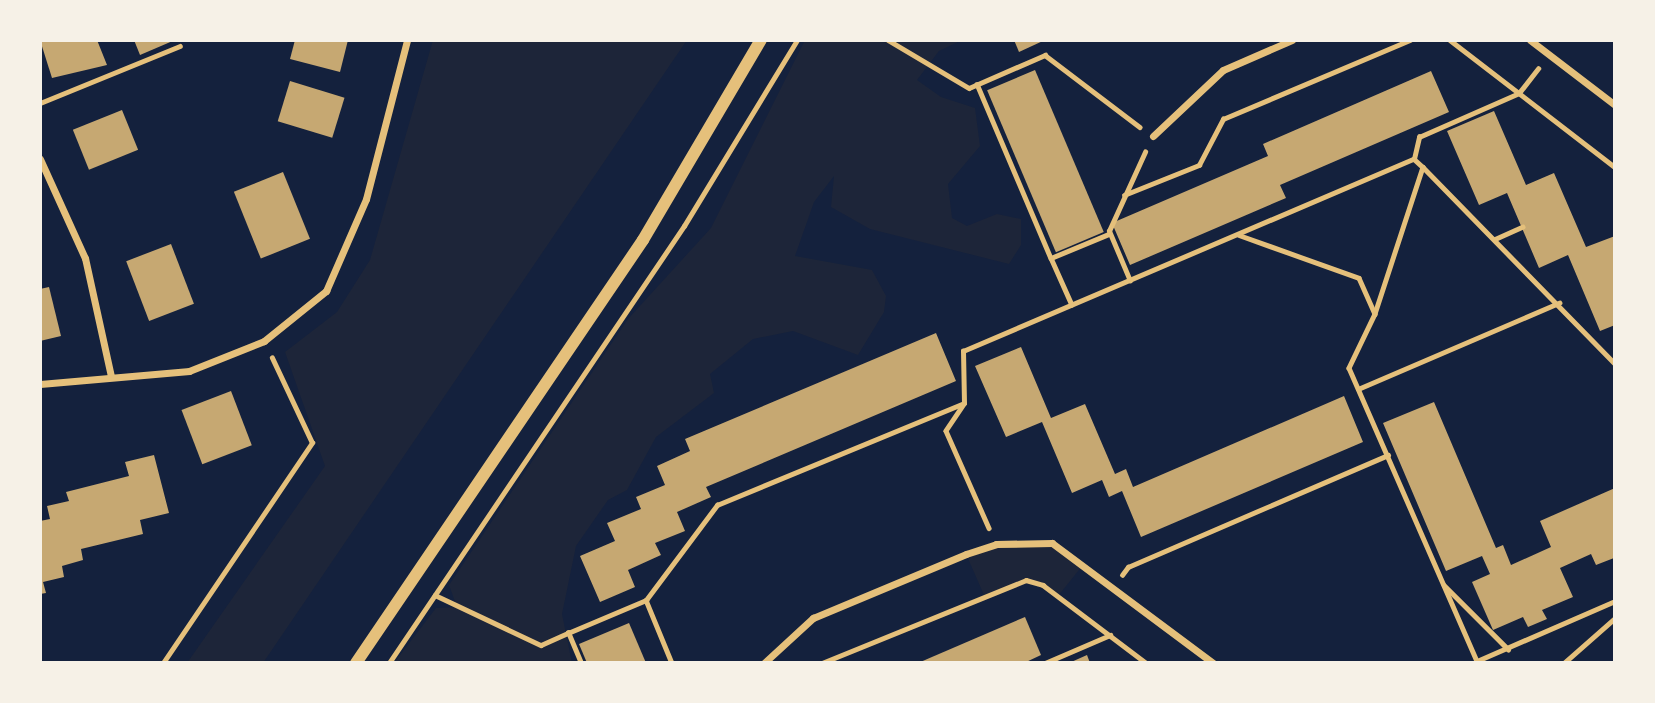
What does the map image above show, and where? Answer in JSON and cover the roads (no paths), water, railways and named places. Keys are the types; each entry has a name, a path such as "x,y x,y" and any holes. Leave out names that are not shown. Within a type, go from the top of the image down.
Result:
{"street":[{"path":"40,384 189,371 264,341 326,291 366,199 407,40"},
{"path":"356,663 643,240 761,40"},
{"path":"1153,136 1223,70 1292,40"},
{"path":"1530,40 1615,105"},
{"path":"40,159 85,258 111,376"},
{"path":"764,663 813,618 996,544 1052,543 1114,586 1213,663"}],"lane":[{"path":"40,103 180,46"}]}
